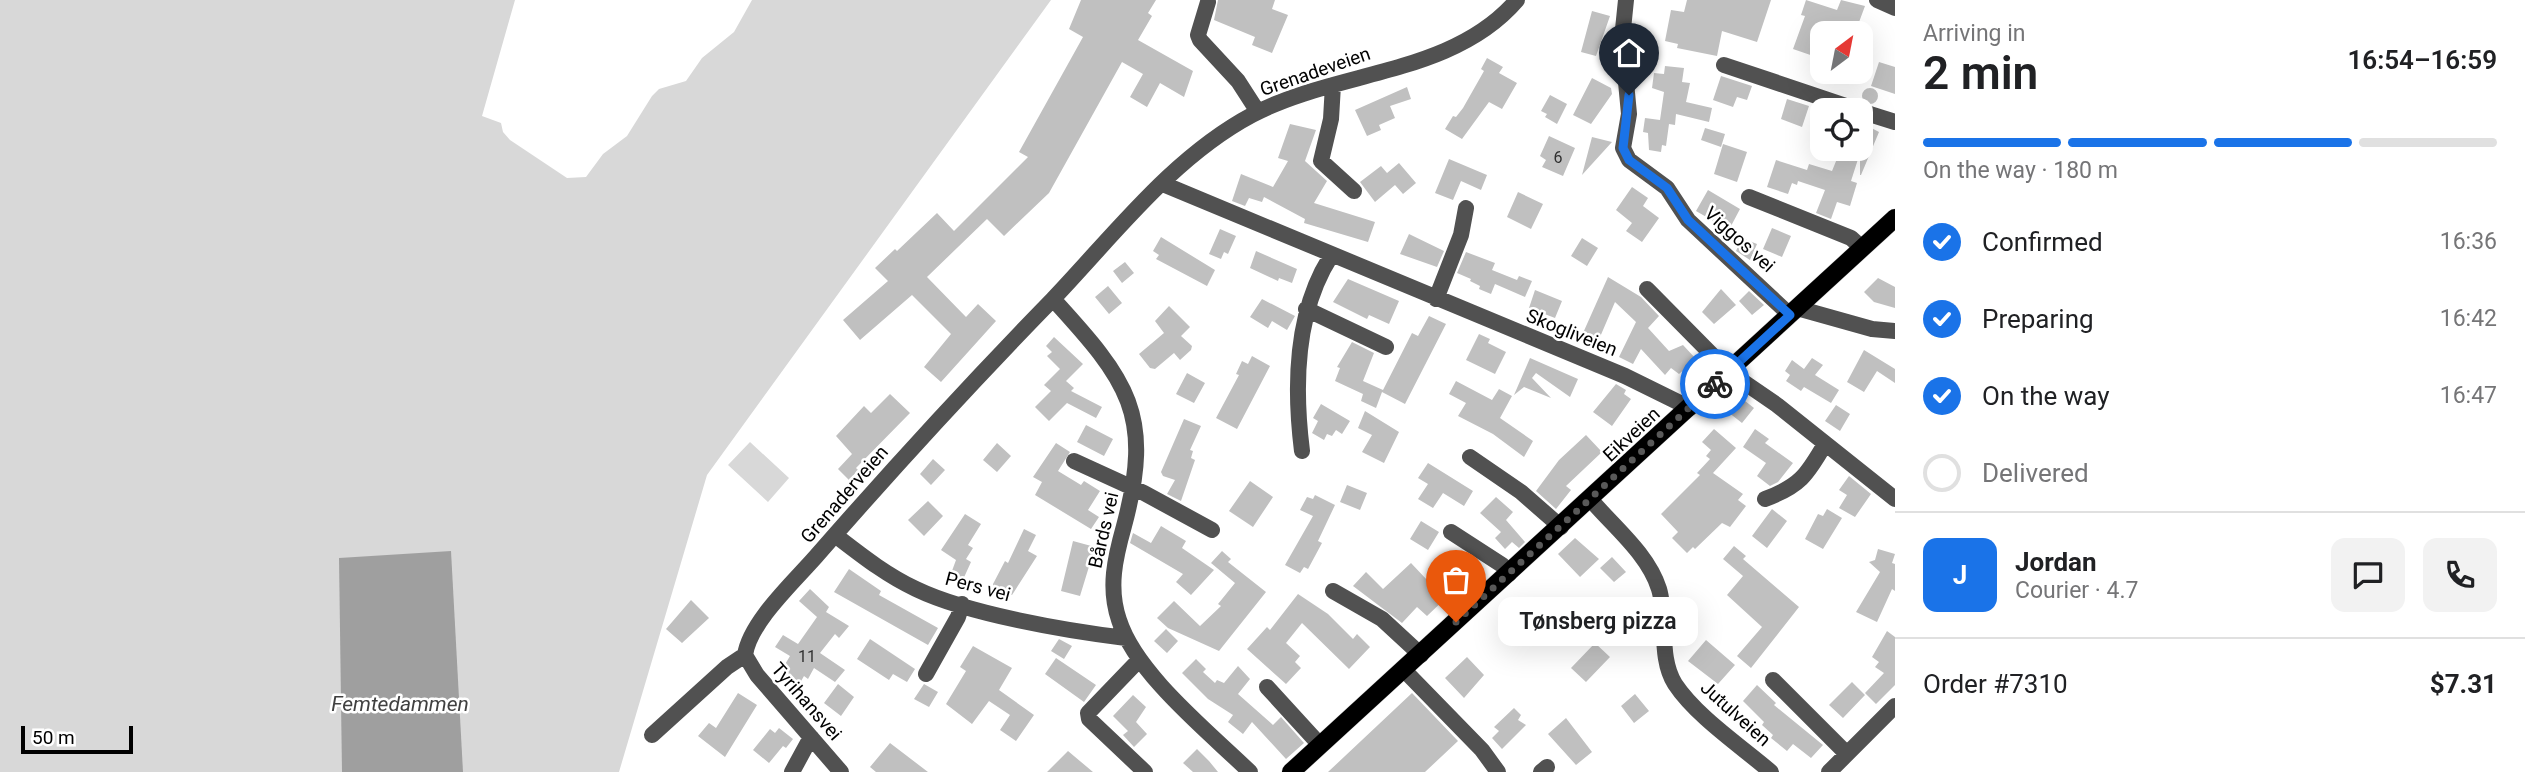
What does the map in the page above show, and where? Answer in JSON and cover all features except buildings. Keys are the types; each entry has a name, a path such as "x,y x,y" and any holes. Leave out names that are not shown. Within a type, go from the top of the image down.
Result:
{"main road":[{"name":"Eikveien","path":"1291,772 1895,218"}],"street":[{"name":"Grenadeveien","path":"1053,299 1163,184 1202,148 1258,112 1293,97 1457,46 1491,27 1517,0"},
{"name":"Viggos vei","path":"1626,0 1622,39 1629,114 1623,148 1629,160 1667,188 1688,220 1793,312"},
{"path":"1877,0 1895,8"},
{"path":"1208,2 1198,35 1200,40 1238,81 1258,112"},
{"path":"1724,65 1821,98"},
{"path":"1333,85 1331,119 1321,161 1354,191"},
{"path":"1873,115 1895,122"},
{"name":"Skogliveien","path":"1163,184 1625,376 1681,401 1690,408"},
{"path":"1749,197 1851,238 1862,248"},
{"path":"1436,299 1461,235 1466,208"},
{"path":"1302,451 1297,405 1307,309 1321,272 1331,256"},
{"path":"1647,289 1729,372 1777,405 1895,499"},
{"name":"Bårds vei","path":"1053,299 1108,362 1130,404 1137,445 1134,488 1117,552 1112,588 1126,638 1139,660 1250,772"},
{"name":"Grenaderveien","path":"652,736 727,667 745,655 750,636 835,535 977,377 1053,299"},
{"path":"1307,309 1385,347"},
{"path":"1793,312 1872,329 1895,331"},
{"path":"1765,499 1788,491 1805,478 1825,444"},
{"path":"1470,457 1521,492 1561,527"},
{"name":"Bårds vei","path":"1074,461 1134,488 1212,530"},
{"name":"Jutulveien","path":"1591,499 1651,569 1662,603 1667,662 1674,683 1694,705 1771,772"},
{"path":"1451,532 1502,565 1509,574"},
{"name":"Pers vei","path":"835,535 897,579 919,590 962,604 1091,634 1126,638"},
{"path":"1333,592 1382,620 1421,655"},
{"path":"926,674 958,617 962,604"},
{"name":"Tyrihansvei","path":"745,655 747,663 841,772"},
{"path":"1139,660 1088,713 1089,719 1144,772"},
{"path":"1404,670 1482,750 1498,772"},
{"path":"1773,680 1847,754"},
{"path":"1267,687 1320,746"},
{"path":"1829,772 1895,706"},
{"path":"792,772 811,737"}],"shaded area":[{"path":"0,0 515,0 482,116 501,123 503,132 510,140 567,178 586,177 603,154 627,136 659,89 686,81 702,58 734,32 752,0 1051,0 707,475 619,772 0,772"},
{"path":"750,442 789,478 768,502 728,465"}],"water":[{"name":"Femtedammen","path":"451,551 463,772 342,772 339,558"}],"way so far":[{"path":"1456,622 1715,384"}],"place":[{"name":"Tønsberg pizza","path":"1456,622"}],"route":[{"path":"1629,95 1629,114 1623,148 1629,160 1667,188 1688,220 1790,315 1715,384"}]}
